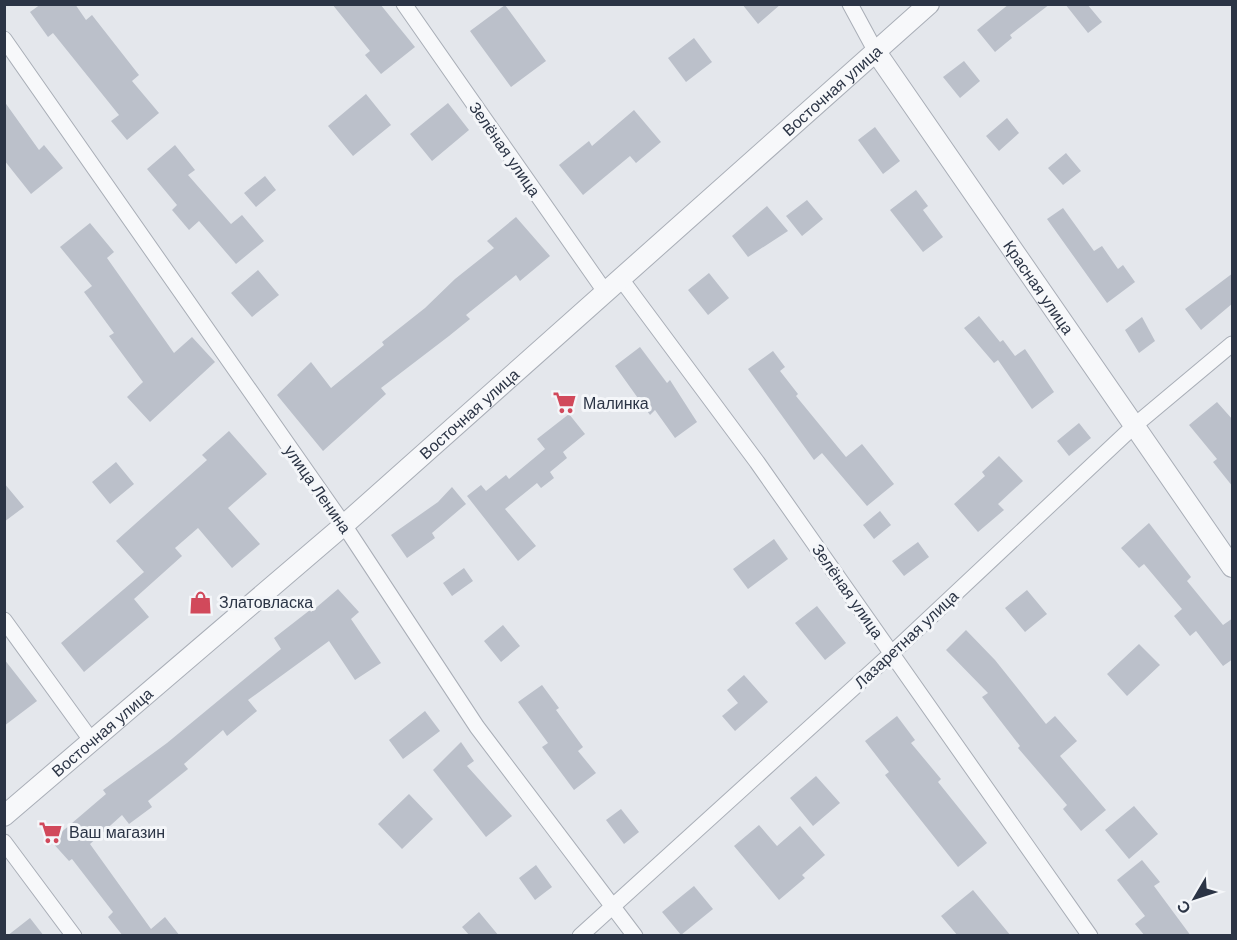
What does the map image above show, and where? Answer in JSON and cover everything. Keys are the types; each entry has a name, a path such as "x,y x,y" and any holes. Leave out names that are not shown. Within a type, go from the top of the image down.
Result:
{"street":[{"name":"Зелёная улица","path":"404,4 606,293"},
{"name":"Красная улица","path":"850,4 876,52 1233,567"},
{"name":"Восточная улица","path":"4,816 344,525 929,4"},
{"name":"улица Ленина","path":"4,39 344,525 477,727 635,936"},
{"name":"Зелёная улица","path":"621,279 757,462 1090,936"},
{"name":"Лазаретная улица","path":"580,936 892,653 1134,426 1233,344"},
{"path":"4,620 91,740"},
{"path":"4,842 74,936"}],"building":[{"path":"41,4 75,4 86,20 92,15 139,75 132,81 159,113 127,140 111,121 119,115 53,33 48,37 30,12"},
{"path":"332,4 380,4 415,47 381,74 365,55 370,51"},
{"path":"742,4 781,4 758,24"},
{"path":"1009,4 1050,4 1010,35 1012,38 995,52 977,30"},
{"path":"1065,4 1087,4 1102,22 1088,33"},
{"path":"505,5 546,61 511,87 470,31"},
{"path":"694,38 712,62 686,82 668,58"},
{"path":"964,61 980,81 960,98 943,77"},
{"path":"366,94 391,125 353,156 328,126"},
{"path":"4,101 39,150 44,145 63,168 31,194 4,160"},
{"path":"448,103 469,130 432,161 410,134"},
{"path":"634,110 661,142 636,163 630,156 583,195 559,165 589,141 592,146"},
{"path":"1007,118 1019,133 999,151 986,136"},
{"path":"875,127 900,161 883,174 858,140"},
{"path":"175,145 195,170 188,175 231,224 242,215 264,241 236,264 199,221 189,230 172,210 177,205 147,169"},
{"path":"1066,153 1081,171 1063,185 1048,168"},
{"path":"265,176 276,190 256,207 244,193"},
{"path":"916,190 928,206 923,210 943,237 923,252 890,210"},
{"path":"807,200 823,219 802,236 786,216"},
{"path":"767,206 788,231 748,257 732,236"},
{"path":"1063,208 1094,251 1102,246 1118,269 1123,265 1135,282 1107,303 1047,219"},
{"path":"516,217 550,256 520,281 516,275 466,315 470,319 381,388 386,394 323,451 277,395 311,362 331,388 384,345 382,342 494,248 487,241"},
{"path":"90,223 114,252 107,258 174,353 192,337 215,362 150,422 127,397 143,382 109,336 114,333 84,292 92,286 60,247"},
{"path":"258,270 279,295 252,317 231,293"},
{"path":"709,273 729,298 708,315 688,290"},
{"path":"1233,273 1233,303 1201,330 1185,309"},
{"path":"979,316 1015,356 1025,349 1054,392 1032,409 998,360 994,363 964,328"},
{"path":"1142,317 1155,341 1139,353 1125,330"},
{"path":"640,347 667,383 670,380 697,422 675,438 655,410 650,415 615,366"},
{"path":"773,351 785,367 780,371 798,394 796,396 846,457 862,444 894,484 867,506 822,453 814,460 748,369"},
{"path":"1217,402 1233,420 1233,487 1213,462 1217,459 1189,425"},
{"path":"569,414 585,434 563,452 567,458 550,472 554,478 541,488 537,483 505,509 536,546 518,561 467,496 481,485 486,491 506,475 509,479 545,449 537,439"},
{"path":"1079,423 1091,438 1069,456 1057,441"},
{"path":"229,431 267,474 228,508 260,544 232,568 198,528 175,548 182,556 134,599 149,617 84,672 61,643 144,572 116,541 207,460 202,455"},
{"path":"999,456 1023,481 998,504 1004,510 978,532 954,504 985,476 982,472"},
{"path":"116,462 134,484 110,504 92,482"},
{"path":"4,483 24,507 4,522"},
{"path":"452,487 466,504 432,533 435,538 407,558 391,535 438,502"},
{"path":"880,511 891,525 874,539 863,525"},
{"path":"1149,523 1191,577 1187,581 1223,625 1233,618 1233,659 1223,666 1196,631 1190,636 1174,616 1182,609 1144,564 1139,568 1121,548"},
{"path":"774,539 788,559 748,589 733,569"},
{"path":"918,542 929,557 904,576 892,561"},
{"path":"464,568 473,581 452,596 443,583"},
{"path":"338,589 359,612 351,619 381,663 355,680 329,641 248,700 257,711 227,736 223,730 184,764 188,769 148,801 152,807 129,824 122,815 90,844 151,929 165,917 180,936 123,936 108,917 113,912 72,859 69,861 51,841 106,794 103,790 167,743 281,649 274,638 310,610 311,612"},
{"path":"1027,590 1047,614 1025,632 1005,608"},
{"path":"817,606 846,643 825,660 795,623"},
{"path":"503,625 520,646 501,662 484,641"},
{"path":"966,630 995,660 1046,724 1055,716 1077,741 1060,756 1106,810 1081,831 1063,809 1067,805 1018,748 1020,746 982,697 988,693 946,650"},
{"path":"1139,644 1160,665 1127,696 1107,674"},
{"path":"4,659 37,701 4,726"},
{"path":"744,675 768,702 735,731 722,716 738,703 727,690"},
{"path":"542,685 559,708 556,710 583,747 578,751 596,773 574,790 542,747 548,743 518,702"},
{"path":"425,711 440,731 403,759 389,740"},
{"path":"897,716 915,740 911,743 941,779 938,782 987,843 958,867 885,775 889,772 865,741"},
{"path":"461,742 474,761 467,766 512,816 486,837 433,770"},
{"path":"816,776 840,803 813,826 790,798"},
{"path":"409,794 433,819 402,849 378,824"},
{"path":"1134,806 1158,834 1129,859 1105,830"},
{"path":"621,809 639,832 624,844 606,820"},
{"path":"759,825 777,846 800,826 825,855 802,875 805,878 779,900 734,846"},
{"path":"1142,860 1160,882 1154,886 1191,936 1145,936 1135,924 1145,916 1117,880"},
{"path":"536,865 552,887 535,900 519,878"},
{"path":"694,886 713,909 681,935 662,912"},
{"path":"973,890 1011,936 958,936 941,916"},
{"path":"479,912 499,936 470,936 462,927"},
{"path":"30,918 44,936 7,936"}],"place":[{"name":"Малинка","path":"565,403"},
{"name":"Златовласка","path":"201,602"},
{"name":"Ваш магазин","path":"51,832"}]}
